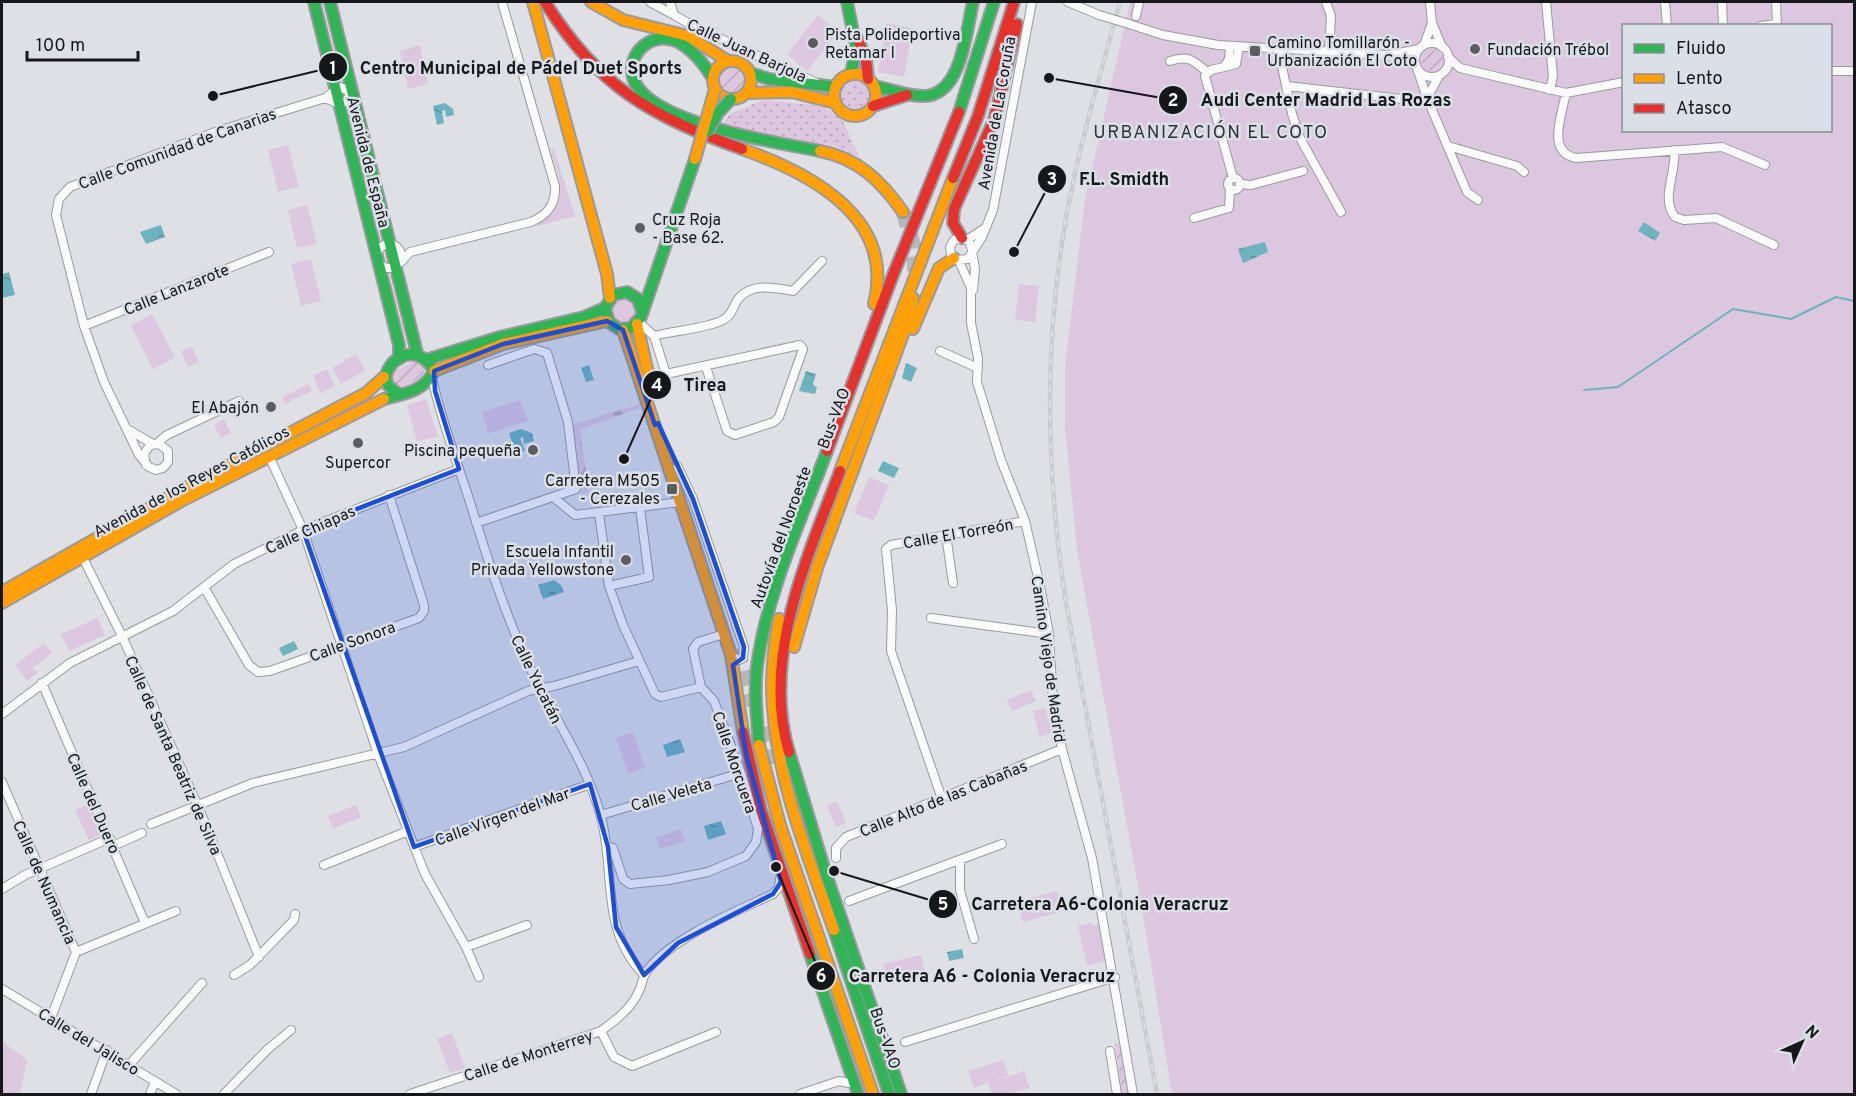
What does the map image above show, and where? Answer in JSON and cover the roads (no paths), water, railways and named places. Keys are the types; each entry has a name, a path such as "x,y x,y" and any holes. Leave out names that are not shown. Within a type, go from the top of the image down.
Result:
{"main road":[{"name":"Avenida de España","path":"314,2 399,345 399,358"},
{"name":"Avenida de España","path":"330,2 351,92 393,246 417,353"},
{"path":"533,2 541,24 608,274 608,321"},
{"path":"545,2 570,39 590,62 632,99 685,128 772,159 816,181 842,201 860,222 875,254 878,284 875,301 768,590 757,628 749,677 748,727 760,789 813,921"},
{"path":"554,2 595,58 619,82 669,113 688,122 729,134 831,152 872,173 891,191 903,212"},
{"path":"591,2 623,20 688,36 728,61 739,62 750,73 769,78 836,87"},
{"path":"847,2 876,94 873,106"},
{"path":"855,32 856,47 851,74 839,81 836,87 836,103 840,110 861,115 873,106 909,95 938,95 951,83 964,43 973,2"},
{"name":"Autovía del Noroeste","path":"873,1095 776,815 760,754 755,697 767,617 794,537 893,276 960,109 994,2"},
{"name":"Bus-VAO","path":"887,1095 780,767 772,719 772,663 780,612 802,545 902,279 967,118 1004,2"},
{"name":"Autovía del Noroeste","path":"901,1095 826,874 786,741 781,710 782,666 788,625 801,574 911,282 978,116 1014,2"},
{"path":"964,239 953,223 954,209 1001,98 1022,2"},
{"path":"623,330 639,319 695,159 714,89 712,77 687,47 662,38 650,41 641,47 634,57 631,68 632,79 641,91 654,101 729,134"},
{"path":"712,77 716,68 728,61"},
{"path":"747,93 751,81 750,73"},
{"path":"851,74 909,95"},
{"path":"714,89 722,96 731,99"},
{"path":"695,159 718,113 731,99 747,93 777,91 819,96 836,103"},
{"path":"884,388 939,268 956,259"},
{"path":"630,293 644,283 656,267"},
{"path":"734,652 724,634 623,330 608,321 503,344 433,374 422,386 399,394 386,384 384,377 387,368 399,358 417,353 429,359 500,337 584,317 620,292 630,293 640,303 639,319 654,396 734,652 749,765 778,859 856,1089"},
{"path":"786,741 791,732 790,668 797,631 817,568 909,318 914,297"},
{"path":"429,359 433,374"},
{"name":"Avenida de los Reyes Católicos","path":"2,592 178,492 366,393 384,377"},
{"name":"Avenida de los Reyes Católicos","path":"2,603 82,556 269,456 372,403 399,394"},
{"path":"666,457 691,511"},
{"path":"772,765 780,794 887,1095"}],"street":[{"path":"377,259 382,266 397,265 410,252 531,222 544,215 553,204 555,186 502,2"},
{"name":"Calle Juan Barjola","path":"670,2 674,15"},
{"name":"Avenida de La Coruña","path":"972,250 985,228 999,186 1032,2"},
{"path":"1068,2 1163,36 1230,46 1387,55 1433,44 1442,46"},
{"path":"1136,16 1139,2"},
{"path":"1326,2 1330,16 1329,52"},
{"path":"1430,2 1432,23 1442,46 1448,57 1460,68 1566,93 1622,82"},
{"path":"1546,2 1553,76 1550,90"},
{"path":"1665,2 1667,24"},
{"path":"1722,2 1723,24"},
{"path":"1776,2 1777,24"},
{"name":"Calle Juan Barjola","path":"656,3 674,15 820,85"},
{"path":"1432,23 1417,67 1428,100 1467,192 1478,200"},
{"path":"1224,67 1229,59 1230,46"},
{"path":"1207,72 1236,64 1239,47"},
{"path":"1278,48 1292,114 1300,138 1341,212"},
{"path":"1387,55 1417,67 1427,76 1460,68"},
{"path":"1170,60 1184,56 1193,60 1207,72 1209,93 1233,178"},
{"path":"1428,100 1441,74 1448,66 1448,57"},
{"path":"1832,71 1854,71"},
{"path":"1287,86 1428,100"},
{"path":"325,98 339,104 346,102 351,92 340,87 335,88"},
{"name":"Calle Comunidad de Canarias","path":"146,465 104,382 84,326 56,215 63,193 70,187 218,131 325,98 335,88"},
{"path":"1566,93 1557,142 1560,151 1566,156 1576,158 1722,147 1765,165"},
{"path":"1448,146 1517,166 1524,172"},
{"path":"1674,150 1675,159 1667,200 1676,217 1683,220 1716,218 1774,245"},
{"path":"1241,184 1251,185 1303,171"},
{"path":"1233,178 1237,178 1241,184"},
{"path":"1194,218 1229,208 1228,183 1233,178"},
{"path":"1230,189 1236,191 1241,184"},
{"path":"964,239 972,250 968,258 956,259 950,251 951,243 985,228"},
{"path":"393,246 410,252"},
{"name":"Avenida de España","path":"377,259 381,248 393,246"},
{"name":"Camino Viejo de Madrid","path":"972,250 975,269 971,322 978,382 1001,460 1025,521 1049,634 1053,702 1062,749 1092,858 1133,1095"},
{"name":"Calle Lanzarote","path":"84,326 269,252"},
{"name":"Camino Viejo de Madrid","path":"956,259 970,282 972,297"},
{"path":"654,336 723,321 732,314 739,298 750,291 768,286 793,291 822,261"},
{"path":"639,319 654,336 666,374 654,396"},
{"path":"666,374 800,345 803,349 779,417 774,422 735,435 727,431 706,367"},
{"path":"476,523 576,489 568,422 550,359 540,349 488,365"},
{"path":"940,351 978,368"},
{"name":"Calle Yucatán","path":"433,374 459,469 507,617 539,689 590,784 601,815 608,847 611,908 616,927 624,947 644,975"},
{"path":"168,435 166,447 169,458 166,465 156,470 146,465 144,454 154,444 168,435 239,401"},
{"path":"128,429 154,444 166,447"},
{"path":"269,456 303,530 378,754 414,848 425,874 466,947 479,977"},
{"path":"678,467 693,499 745,654 739,660 734,652"},
{"name":"Calle Chiapas","path":"2,714 70,663 173,611 234,564 303,530 459,469"},
{"name":"Calle Sonora","path":"204,587 249,664 258,672 270,671 418,618 424,611 389,495"},
{"path":"553,497 575,515 680,502"},
{"path":"609,586 649,577 640,508"},
{"path":"599,513 609,586 655,694 661,697 701,687"},
{"name":"Calle El Torreón","path":"942,799 891,651 892,610 885,552 891,545 1025,521"},
{"path":"946,535 953,583"},
{"name":"Calle de Santa Beatriz de Silva","path":"82,556 122,636 198,806 259,957"},
{"path":"932,618 1049,634"},
{"name":"Calle Morcuera","path":"608,847 613,848 623,879 630,884 669,880 736,862 752,849 758,829 741,773 714,701 701,687 693,650 696,644 724,634"},
{"path":"151,824 253,783 404,747 528,691 639,661"},
{"name":"Calle del Duero","path":"42,683 145,924"},
{"name":"Calle Alto de las Cabañas","path":"836,858 836,848 846,837 1062,749"},
{"name":"Calle Veleta","path":"601,815 741,773"},
{"name":"Calle de Numancia","path":"2,782 76,952 51,1017"},
{"name":"Calle Virgen del Mar","path":"414,848 590,784"},
{"path":"324,866 408,831"},
{"path":"2,889 39,869 142,833"},
{"path":"849,901 1002,844"},
{"path":"778,859 781,882 773,894 786,896 793,904"},
{"path":"960,860 960,891 974,939"},
{"name":"Calle de Monterrey","path":"410,1095 602,1031 623,1015 636,999 644,975 678,943 708,924 773,894"},
{"path":"76,952 176,911"},
{"path":"234,975 259,957 294,920 296,914"},
{"path":"466,947 527,925"},
{"path":"905,1042 1114,977"},
{"path":"130,1064 202,983"},
{"name":"Calle del Jalisco","path":"2,989 130,1064 176,1095"},
{"path":"224,1095 268,1049 291,1030"},
{"path":"602,1031 614,1057 632,1065 716,1032"},
{"path":"92,1095 107,1050"},
{"path":"1110,1051 1117,1095"},
{"path":"800,1095 839,1081 849,1067"},
{"path":"839,1081 856,1089"},
{"path":"150,1095 155,1082"}],"water":[{"path":"445,103 453,109 454,115 446,117 445,110 442,111 444,123 437,125 433,106"},
{"path":"1644,222 1660,233 1655,241 1638,231"},
{"path":"161,225 165,237 146,244 140,232"},
{"path":"1265,242 1268,252 1243,263 1238,249"},
{"path":"9,272 15,295 2,298 2,274"},
{"path":"906,363 917,368 911,382 902,378"},
{"path":"589,365 594,380 586,382 581,368"},
{"path":"806,371 816,374 813,384 817,388 815,394 799,391"},
{"path":"521,429 532,433 534,441 524,444 523,437 520,438 525,451 516,454 509,433"},
{"path":"883,461 899,468 894,478 878,471"},
{"path":"554,580 561,585 564,592 543,599 538,585"},
{"path":"294,641 298,649 283,656 279,648"},
{"path":"680,739 685,752 667,757 663,745"},
{"path":"721,821 726,834 708,840 704,826"},
{"path":"962,949 964,958 949,961 947,952"}],"waterway":[{"path":"1584,390 1618,387 1733,309 1791,319 1836,297 1854,301"}],"tunnel":[{"path":"903,212 913,243 915,273"},
{"path":"737,649 754,705"},
{"path":"761,728 773,765"}],"railway":[{"path":"1120,2 1078,160 1059,261 1051,359 1051,456 1054,505 1066,603 1157,1094"}],"place":[{"name":"Pista Polideportiva Retamar I","path":"813,43"},
{"name":"Fundación Trébol","path":"1475,49"},
{"name":"Camino Tomillarón - Urbanización El Coto","path":"1255,51"},
{"name":"Audi Center Madrid Las Rozas","path":"1049,78"},
{"name":"Centro Municipal de Pádel Duet Sports","path":"213,96"},
{"name":"Cruz Roja - Base 62.","path":"640,228"},
{"name":"F.L. Smidth","path":"1014,252"},
{"name":"El Abajón","path":"271,407"},
{"name":"Supercor","path":"358,443"},
{"name":"Piscina pequeña","path":"533,450"},
{"name":"Tirea","path":"624,459"},
{"name":"Carretera M505 - Cerezales","path":"672,489"},
{"name":"Escuela Infantil Privada Yellowstone","path":"626,560"},
{"name":"Carretera A6 - Colonia Veracruz","path":"776,867"},
{"name":"Carretera A6-Colonia Veracruz","path":"834,871"}],"district":[{"name":"URBANIZACIÓN EL COTO","path":"1211,132"}]}
